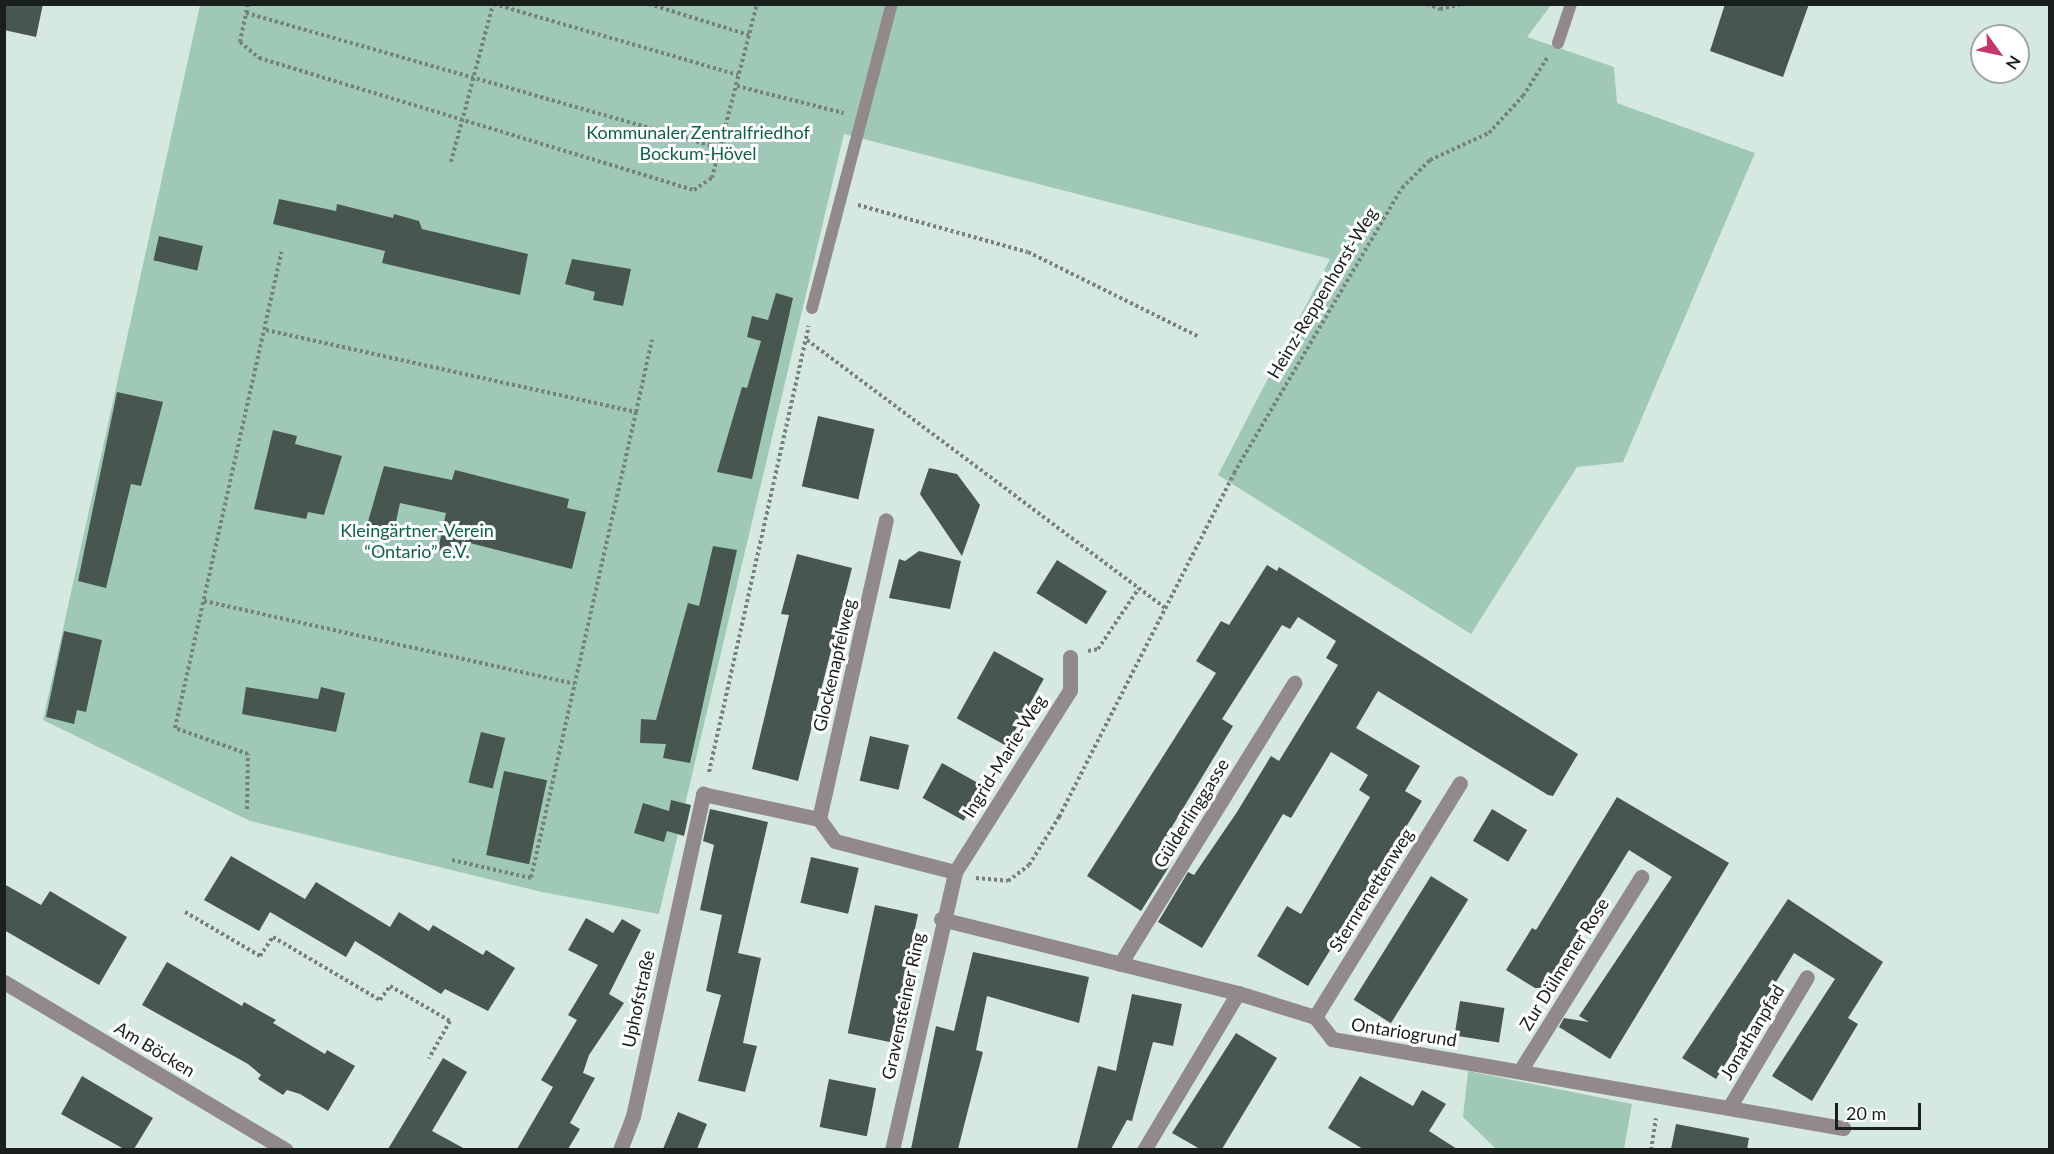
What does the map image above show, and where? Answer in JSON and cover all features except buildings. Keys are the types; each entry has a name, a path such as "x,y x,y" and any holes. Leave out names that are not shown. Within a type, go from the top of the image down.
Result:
{"street":[{"name":"Glockenapfelweg","path":"819,819 886,520"},
{"name":"Ingrid-Marie-Weg","path":"955,872 1070,690 1070,657"},
{"name":"Gülderlinggasse","path":"1120,964 1294,683"},
{"name":"Sternrenettenweg","path":"1315,1017 1460,783"},
{"path":"703,794 819,819 835,841 955,872"},
{"name":"Uphofstraße","path":"620,1149 633,1116 703,794"},
{"name":"Gravensteiner Ring","path":"892,1149 941,919 955,872"},
{"name":"Zur Dülmener Rose","path":"1520,1071 1641,877"},
{"path":"941,919 1238,993 1315,1017"},
{"name":"Jonathanpfad","path":"1730,1106 1806,977"},
{"name":"Am Böcken","path":"4,982 286,1149"},
{"path":"1144,1149 1238,993"},
{"name":"Ontariogrund","path":"1315,1017 1332,1040 1730,1106 1843,1128"}],"lane":[{"path":"812,308 864,119 892,4"},
{"path":"1558,43 1571,4"}],"path":[{"path":"248,4 240,42 259,58 463,117 694,190 712,178 757,4"},
{"path":"451,162 494,4 738,75"},
{"path":"649,4 748,35"},
{"path":"1426,4 1440,9 1461,4"},
{"path":"246,13 474,74 720,148"},
{"name":"Heinz-Reppenhorst-Weg","path":"955,872 1008,881 1029,866 1059,817 1266,413 1402,188 1430,160 1478,142 1506,119 1558,43"},
{"path":"737,86 864,119"},
{"path":"842,200 1028,252 1197,336"},
{"path":"247,809 248,754 176,728 266,330 281,252"},
{"path":"703,794 807,340 812,308"},
{"path":"266,330 636,412"},
{"path":"453,860 531,878 652,340"},
{"path":"807,340 1166,609"},
{"path":"1070,657 1098,649 1139,588"},
{"path":"204,601 575,684"},
{"path":"185,912 260,956 273,937 380,1000 390,986 450,1021 429,1058"},
{"path":"1650,1149 1660,1096"}],"green space":[{"path":"200,5 1551,5 1527,37 1614,67 1617,103 1755,153 1623,462 1577,467 1471,634 1218,475 1330,259 844,134 659,914 542,892 250,821 43,720"},
{"path":"1468,1071 1632,1104 1624,1149 1496,1149 1463,1117"}],"park label":[{"name":"Kommunaler Zentralfriedhof Bockum-Hövel","path":"698,143"},
{"name":"Kleingärtner-Verein “Ontario” e.V.","path":"417,541"}]}
